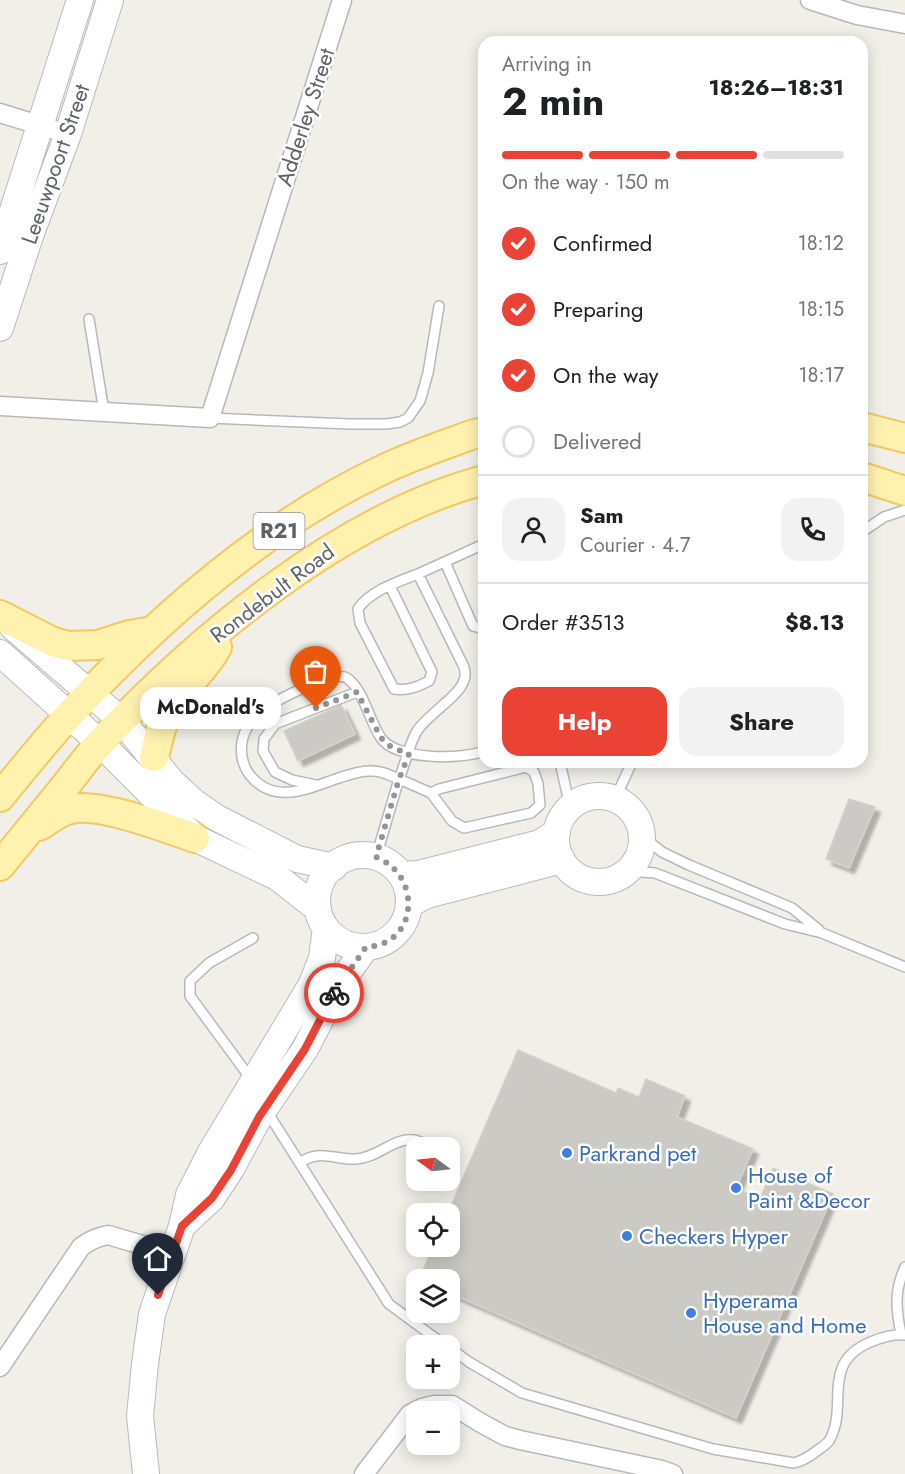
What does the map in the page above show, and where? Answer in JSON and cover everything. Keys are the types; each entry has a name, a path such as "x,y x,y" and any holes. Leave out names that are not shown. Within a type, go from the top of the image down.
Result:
{"main road":[{"path":"868,429 905,438"},
{"name":"Rondebult Road","path":"0,797 68,716 153,631 255,547 310,510 381,470 478,434"},
{"path":"868,479 905,491"},
{"name":"Rondebult Road","path":"0,866 100,743 171,672 226,626 270,591 341,542 397,511 478,482"},
{"path":"0,615 52,642 68,646 98,645 129,635 153,631"},
{"path":"154,757 169,709 210,660 226,626"},
{"path":"28,833 66,810 80,807 109,810 195,838"}],"street":[{"name":"Leeuwpoort Street","path":"0,251 80,0"},
{"name":"Leeuwpoort Street","path":"0,328 30,236 68,134 110,0"},
{"name":"Adderley Street","path":"210,418 342,0"},
{"path":"810,0 857,15 905,24"},
{"path":"0,113 68,134"},
{"path":"0,406 210,418"},
{"path":"0,615 27,642 122,721 154,757 172,782 195,803 217,818 297,859 334,867"},
{"path":"0,653 100,743 195,838 277,877 322,918 341,941 366,947 381,944 397,932 403,923 409,904 408,894 401,875 386,861 376,857 356,856 346,859 334,867 324,879 320,889 322,918 322,958 312,984 259,1095 243,1144 231,1170 212,1198 182,1226 163,1277 152,1314 144,1364 140,1416 146,1474"},
{"path":"596,796 615,799 631,810 640,826 642,836 639,855 628,871 611,880 592,882 575,874 562,860 556,842 557,832 564,814 570,807 578,801 596,796"},
{"path":"401,875 418,874 540,843 557,832"},
{"path":"409,904 427,895 562,860"},
{"path":"259,1095 305,1049 338,986 366,947"},
{"path":"0,1367 81,1247 89,1241 108,1235 172,1254"},
{"path":"364,1474 410,1414 435,1405 452,1405 505,1436 673,1474"}],"lane":[{"path":"210,418 350,424 400,422 408,418 420,401 428,373 439,306"},
{"path":"89,320 105,412"},
{"path":"868,527 884,517 905,510"},
{"path":"390,586 432,672 429,681 415,688 394,689 360,623 358,609 365,599 390,586 478,547"},
{"path":"445,562 473,626 478,628"},
{"path":"376,857 399,779 416,733 429,715 460,689 465,679 464,667 418,574"},
{"path":"478,752 454,757 409,754 391,747 381,738 357,692 346,678 338,676 322,680 257,714 247,728 241,752 243,763 250,775 262,786 288,794 366,771 380,771 431,794 452,821 464,828 531,813 540,804 534,772 528,768"},
{"path":"319,785 292,780 275,772 263,751 264,739 275,724 357,692"},
{"path":"431,794 439,789 522,768"},
{"path":"561,768 570,807"},
{"path":"615,799 629,768"},
{"path":"642,836 662,852 689,865 792,908 822,933"},
{"path":"628,871 655,873 785,924 822,933 905,968"},
{"path":"253,938 209,963 190,981 190,996 259,1095 388,1304 431,1335"},
{"path":"301,1162 311,1156 320,1155 356,1159 372,1157 391,1145 406,1140"},
{"path":"460,1355 522,1393 713,1449 794,1463 803,1461 828,1442 835,1423 838,1380 848,1358 863,1345 881,1338 903,1335 897,1314 897,1284 905,1267"}],"building":[{"path":"341,705 355,734 298,761 284,731"},
{"path":"849,799 875,807 849,868 826,859"},
{"path":"518,1050 616,1093 618,1088 639,1097 646,1079 685,1096 677,1117 753,1149 736,1188 760,1199 773,1168 833,1194 736,1418 460,1297 460,1269 424,1269 428,1257 460,1257 460,1203 452,1203 457,1191 460,1191 460,1185"}],"way so far":[{"path":"316,708 357,692 381,738 391,747 409,754 399,779 376,857 394,867 406,884 409,904 407,914 397,932 390,939 381,944 366,947 334,993"}],"place":[{"name":"McDonald's","path":"316,708"},
{"name":"Parkrand pet","path":"567,1153"},
{"name":"House of Paint &Decor","path":"736,1188"},
{"name":"Checkers Hyper","path":"627,1236"},
{"name":"Hyperama House and Home","path":"691,1313"}],"route":[{"path":"158,1295 182,1226 212,1198 231,1170 259,1117 305,1049 334,993"}]}
